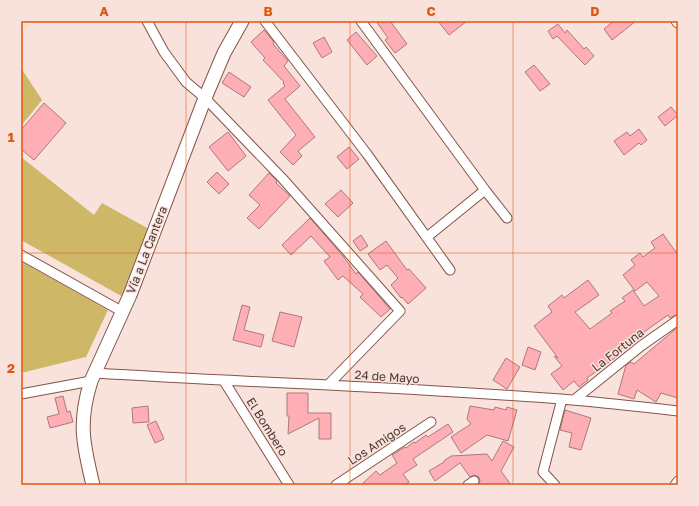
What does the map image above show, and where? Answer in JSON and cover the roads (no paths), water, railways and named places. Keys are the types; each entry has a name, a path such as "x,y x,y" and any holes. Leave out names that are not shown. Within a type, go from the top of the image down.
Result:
{"main road":[{"name":"Vía a La Cantera","path":"92,485 82,427 84,405 93,377 123,312 204,98 224,53 242,21"}],"street":[{"path":"147,21 164,52 186,82 204,98 282,178 400,311 328,385"},
{"path":"265,21 368,154 450,270"},
{"path":"361,21 507,218"},
{"path":"427,238 485,190"},
{"path":"21,255 123,312"},
{"name":"La Fortuna","path":"574,400 642,346 678,320"},
{"name":"24 de Mayo","path":"21,394 93,377 328,385 562,399 678,411"},
{"name":"El Bombero","path":"224,381 286,484"},
{"path":"556,485 543,472 562,399"},
{"name":"Los Amigos","path":"336,485 431,422"},
{"path":"675,485 678,482"}]}
